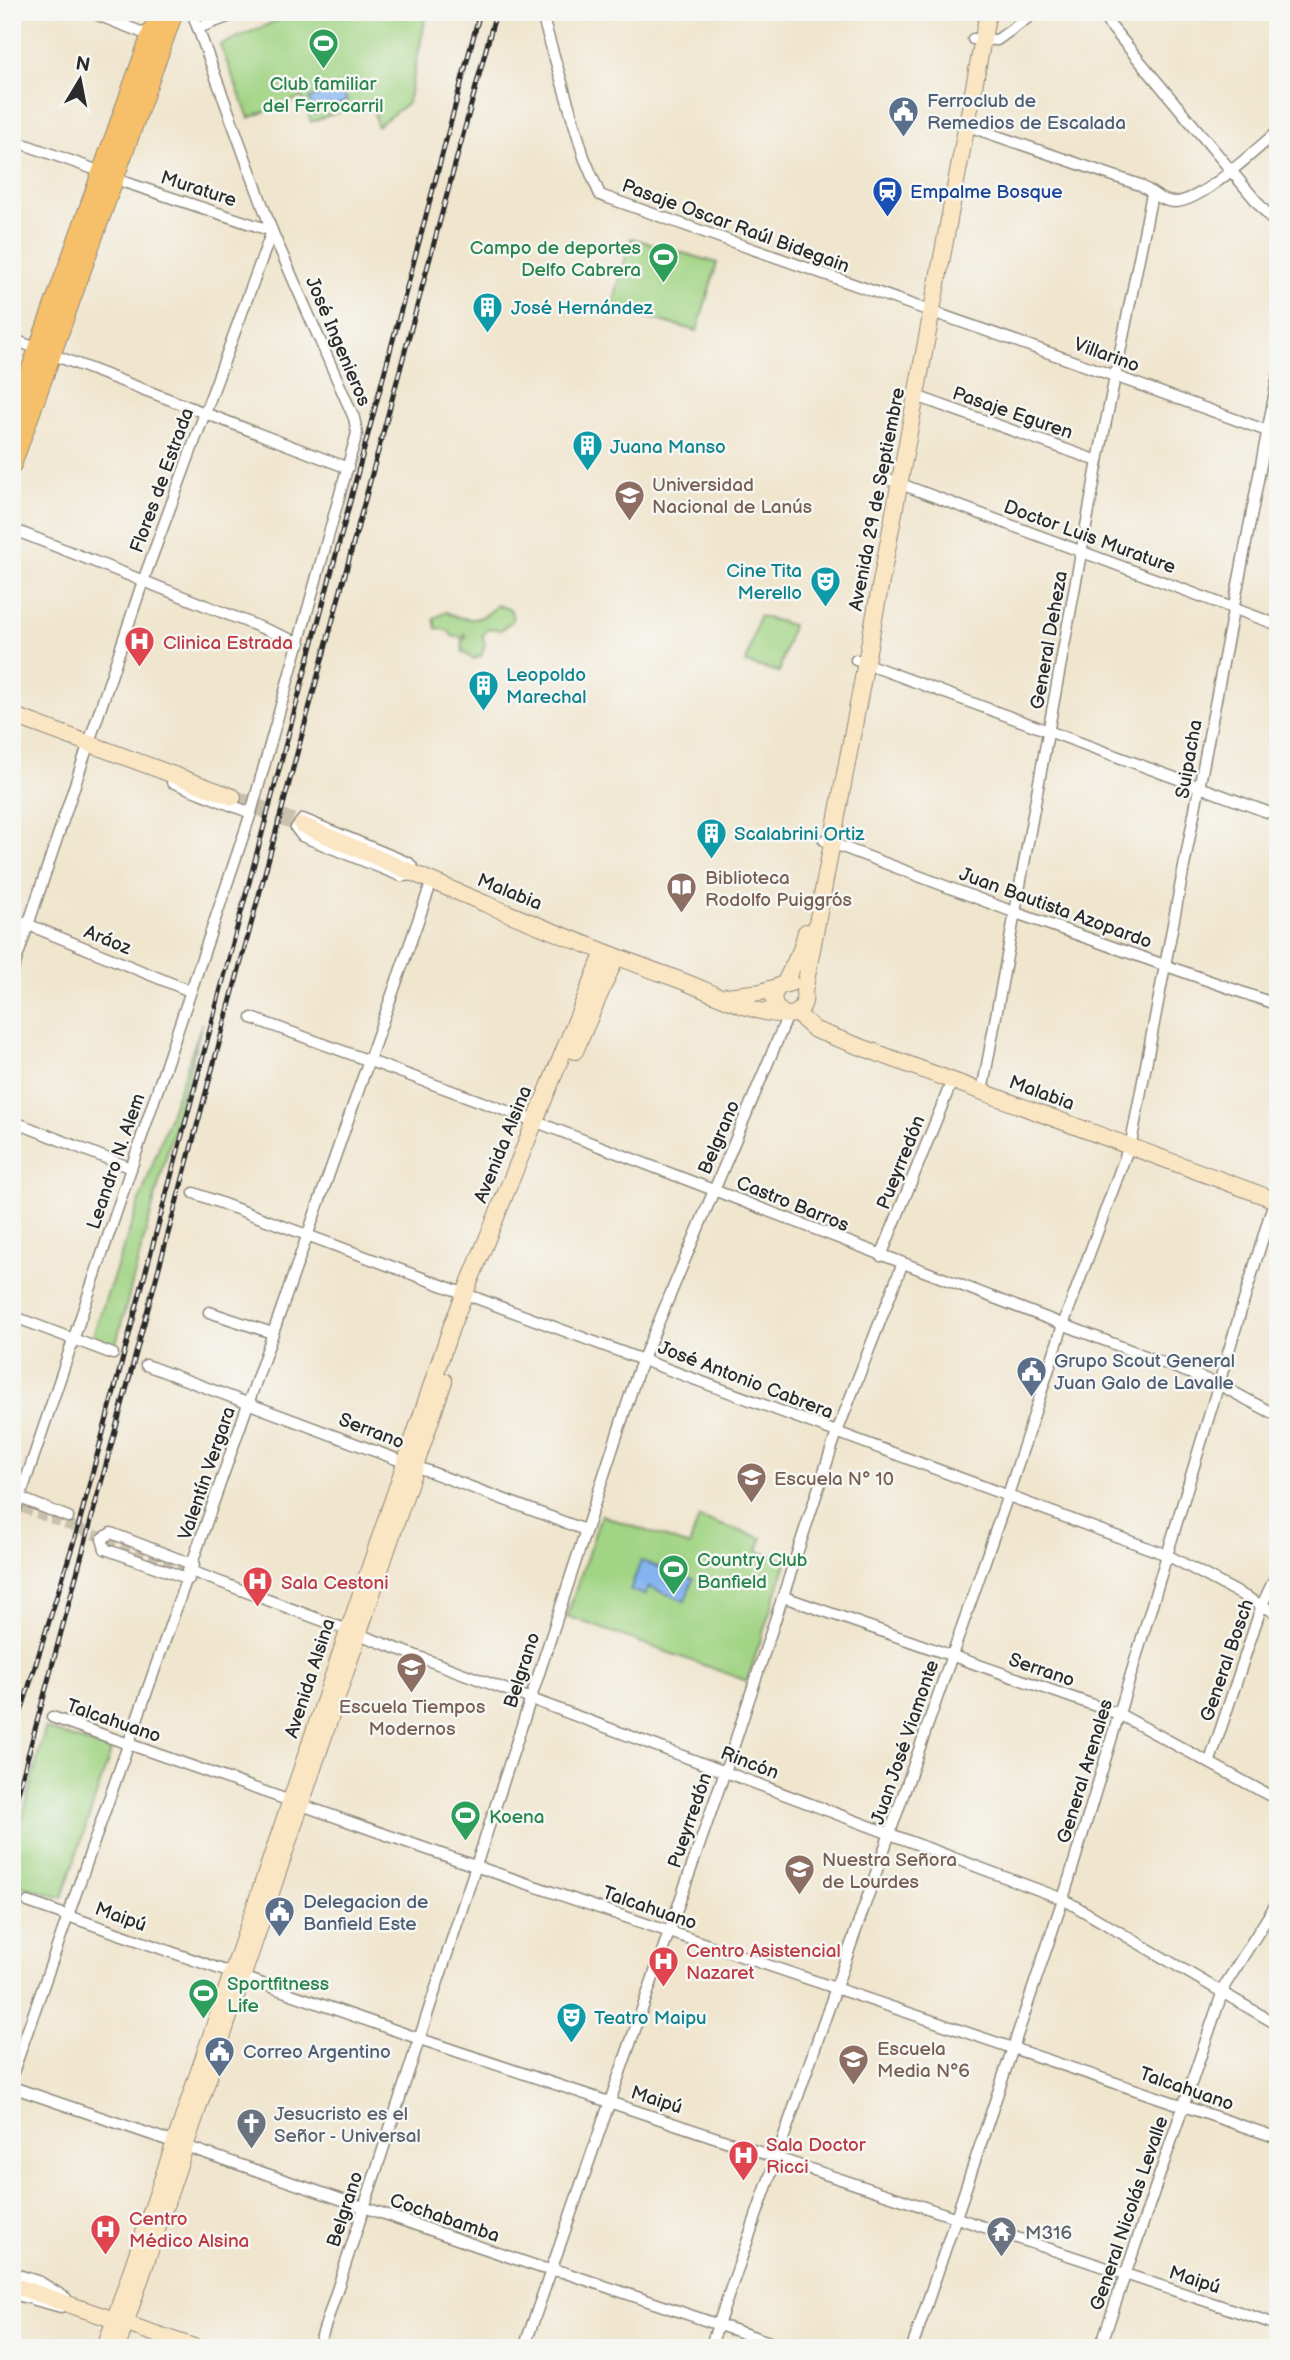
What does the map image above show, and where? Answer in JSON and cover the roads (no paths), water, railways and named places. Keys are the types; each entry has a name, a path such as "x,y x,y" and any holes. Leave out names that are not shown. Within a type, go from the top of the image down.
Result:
{"main road":[{"path":"109,176 159,12"},
{"path":"12,465 45,352 109,176 174,12"},
{"name":"Avenida 29 de Septiembre","path":"804,992 861,661 964,124 978,40 978,12"},
{"name":"Avenida 29 de Septiembre","path":"978,40 988,12"},
{"name":"Avenida 29 de Septiembre","path":"895,482 916,397 929,309"},
{"path":"12,421 45,352"},
{"path":"12,715 233,797"},
{"name":"Malabia","path":"302,825 610,955 763,1012 789,1014 816,1030 952,1081 1129,1147 1277,1196"},
{"name":"Avenida 29 de Septiembre","path":"781,985 804,940 828,841"},
{"name":"Avenida Alsina","path":"117,2348 121,2321 468,1294 610,955"},
{"path":"723,996 752,994 781,985 795,984 804,992 803,1007 789,1014 773,1002 781,985"},
{"path":"12,2285 197,2348"},
{"name":"Avenida Alsina","path":"105,2348 121,2321"}],"street":[{"path":"90,12 151,36"},
{"name":"José Ingenieros","path":"192,12 272,230 357,426 348,468 251,813"},
{"path":"198,28 241,12"},
{"name":"Pasaje Oscar Raúl Bidegain","path":"541,12 584,156 600,195 860,289 929,309"},
{"path":"978,40 997,40 1009,34 1036,12"},
{"path":"1099,12 1278,227"},
{"path":"964,124 1140,185 1152,194 1173,202 1192,198 1278,131"},
{"name":"Murature","path":"12,140 109,176 272,230"},
{"name":"General Deheza","path":"982,1092 1098,461 1152,194"},
{"name":"Flores de Estrada","path":"12,973 96,747 143,581 272,230"},
{"name":"Villarino","path":"929,309 1278,435"},
{"path":"12,339 348,468"},
{"name":"Suipacha","path":"1129,1147 1201,787 1232,607 1278,376"},
{"name":"Pasaje Eguren","path":"916,397 1098,461"},
{"name":"Doctor Luis Murature","path":"895,482 1278,625"},
{"path":"12,529 300,643"},
{"path":"861,661 1278,816"},
{"path":"96,747 133,752 255,798"},
{"path":"96,747 127,765 251,813"},
{"name":"Leandro N. Alem","path":"12,1521 251,813"},
{"name":"Malabia","path":"303,818 309,819 408,863 425,878 401,876 302,836 297,831 297,824 303,818"},
{"name":"Juan Bautista Azopardo","path":"828,841 1016,913 1278,1005"},
{"name":"Valentín Vergara","path":"12,2075 369,1059 425,878"},
{"name":"Aráoz","path":"12,918 190,991"},
{"name":"Belgrano","path":"318,2348 642,1358 789,1014"},
{"name":"Castro Barros","path":"252,1018 539,1123 902,1265 1218,1384 1278,1416"},
{"name":"Pueyrredón","path":"881,1256 952,1081"},
{"path":"12,1121 131,1168"},
{"name":"Juan José Viamonte","path":"710,2348 1009,1495 1063,1325 1129,1147"},
{"name":"José Antonio Cabrera","path":"194,1193 1167,1555 1278,1614"},
{"name":"General Arenales","path":"912,2348 1063,1899 1277,1196"},
{"name":"Pueyrredón","path":"524,2348 725,1771 837,1432 902,1265"},
{"path":"209,1312 272,1333"},
{"path":"12,1316 113,1354"},
{"name":"Serrano","path":"146,1365 585,1530"},
{"path":"18,1504 68,1517"},
{"path":"111,1533 190,1571 106,1549 102,1539 111,1533"},
{"name":"Rincón","path":"190,1571 1063,1899 1278,2025"},
{"name":"General Bosch","path":"1210,1761 1262,1605 1278,1571"},
{"name":"Serrano","path":"784,1597 1119,1713 1278,1800"},
{"name":"Talcahuano","path":"52,1717 475,1867 1278,2138"},
{"name":"General Nicolás Levalle","path":"1100,2348 1222,1992 1278,1901"},
{"name":"Maipú","path":"28,1902 420,2039 776,2155 1278,2325"},
{"name":"Cochabamba","path":"12,2087 180,2146 787,2348"},
{"path":"12,2273 40,2282 81,2308"},
{"path":"12,2293 47,2305 81,2308"}],"water":[{"path":"341,86 347,101 315,114 309,99"},
{"path":"641,1561 693,1579 685,1601 649,1587 645,1595 630,1590"}],"tunnel":[{"path":"233,797 302,825"},
{"path":"23,1508 186,1569"}],"railway":[{"path":"12,1741 77,1531 480,12"},
{"path":"12,1815 496,12"}],"place":[{"name":"Club familiar del Ferrocarril","path":"323,71"},
{"name":"Ferroclub de Remedios de Escalada","path":"904,138"},
{"name":"Empalme Bosque","path":"887,218"},
{"name":"Campo de deportes Delfo Cabrera","path":"664,285"},
{"name":"José Hernández","path":"488,334"},
{"name":"Juana Manso","path":"587,473"},
{"name":"Universidad Nacional de Lanús","path":"629,522"},
{"name":"Cine Tita Merello","path":"825,608"},
{"name":"Clinica Estrada","path":"140,669"},
{"name":"Leopoldo Marechal","path":"483,712"},
{"name":"Scalabrini Ortiz","path":"711,860"},
{"name":"Biblioteca Rodolfo Puiggrós","path":"682,915"},
{"name":"Grupo Scout General Juan Galo de Lavalle","path":"1031,1398"},
{"name":"Escuela Nº 10","path":"751,1505"},
{"name":"Country Club Banfield","path":"674,1597"},
{"name":"Sala Cestoni","path":"258,1609"},
{"name":"Escuela Tiempos Modernos","path":"412,1694"},
{"name":"Koena","path":"466,1843"},
{"name":"Nuestra Señora de Lourdes","path":"799,1897"},
{"name":"Delegacion de Banfield Este","path":"280,1939"},
{"name":"Centro Asistencial Nazaret","path":"663,1988"},
{"name":"Sportfitness Life","path":"204,2021"},
{"name":"Teatro Maipu","path":"571,2044"},
{"name":"Correo Argentino","path":"220,2078"},
{"name":"Escuela Media Nº6","path":"854,2086"},
{"name":"Jesucristo es el Señor - Universal","path":"251,2151"},
{"name":"Sala Doctor Ricci","path":"743,2182"},
{"name":"Centro Médico Alsina","path":"106,2256"},
{"name":"M316","path":"1002,2259"}]}
